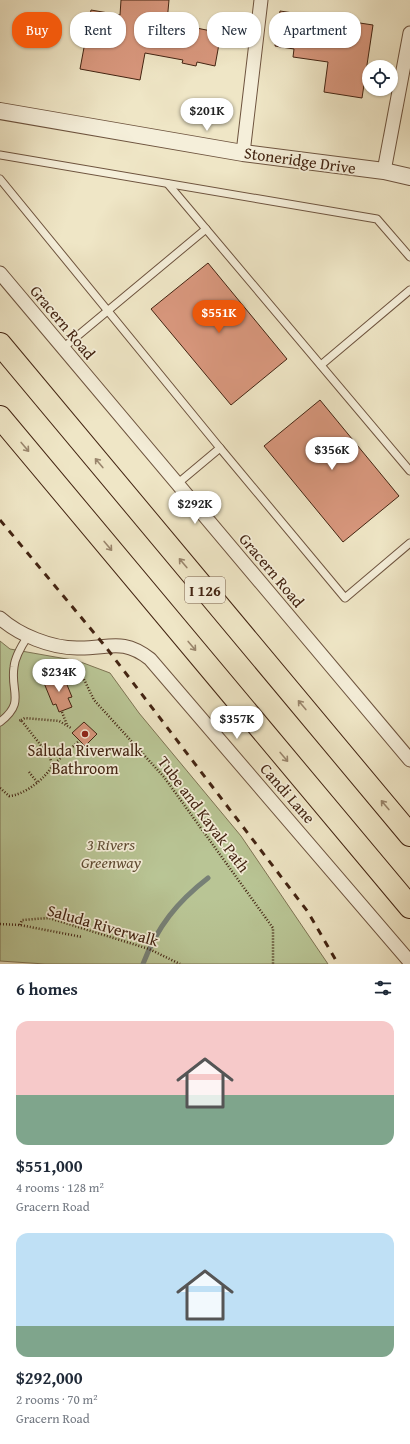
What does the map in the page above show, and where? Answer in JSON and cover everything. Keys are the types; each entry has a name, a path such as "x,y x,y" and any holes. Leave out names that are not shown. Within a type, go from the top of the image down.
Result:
{"highway":[{"name":"I 126","path":"0,344 410,835"},
{"name":"I 126","path":"0,417 410,907"}],"street":[{"path":"243,153 261,0"},
{"path":"384,171 410,33"},
{"name":"Stoneridge Drive","path":"0,111 243,153 384,171 410,177"},
{"name":"Gracern Road","path":"0,273 410,760"},
{"name":"Candi Lane","path":"0,618 28,636 58,646 69,648 119,645 134,648 150,659 410,962"}],"lane":[{"path":"0,155 377,219 410,257"},
{"path":"0,179 345,598 410,542"},
{"path":"168,184 410,471"},
{"path":"63,348 206,229"},
{"path":"321,365 410,290"},
{"path":"177,484 220,448"},
{"path":"0,722 14,707 16,700 14,668 19,652 28,636"}],"path":[{"name":"Tube and Kayak Path","path":"69,648 94,700 164,777 273,928 273,964"},
{"path":"62,712 68,726"},
{"path":"16,723 25,718 52,720 62,722 71,728"},
{"path":"21,720 50,757 52,766"},
{"path":"0,788 5,794 13,796 37,782 78,742"},
{"path":"29,772 37,782"},
{"name":"Saluda Riverwalk","path":"20,925 22,920 42,918 81,928 149,949 180,964"},
{"name":"Saluda Riverwalk","path":"0,924 20,925 82,937"}],"green space":[{"name":"3 Rivers Greenway","path":"0,641 10,649 78,661 110,673 139,713 241,836 328,964 45,964 0,961"}],"building":[{"path":"121,0 169,0 168,12 134,12 134,48 199,48 199,29 207,30 207,48 218,48 215,66 197,62 196,66 182,63 183,60 145,53 140,80 80,69 84,48 126,48 126,12 120,12"},
{"path":"91,10 103,12 91,12"},
{"path":"361,23 373,25 368,60 362,60 362,98 324,92 328,62 293,57 294,49 288,48 361,48"},
{"path":"208,263 287,359 231,405 151,309"},
{"path":"320,400 399,496 343,542 264,446"},
{"path":"63,675 72,697 68,698 72,707 59,712 56,704 53,705 44,683"},
{"name":"Saluda Riverwalk Bathroom","path":"84,722 97,734 85,746 72,733"}],"waterway":[{"path":"143,964 155,938 169,916 187,896 208,878"}],"railway":[{"path":"0,520 105,646 308,912 338,964"}],"place":[{"name":"Saluda Riverwalk Bathroom","path":"85,734"}]}
